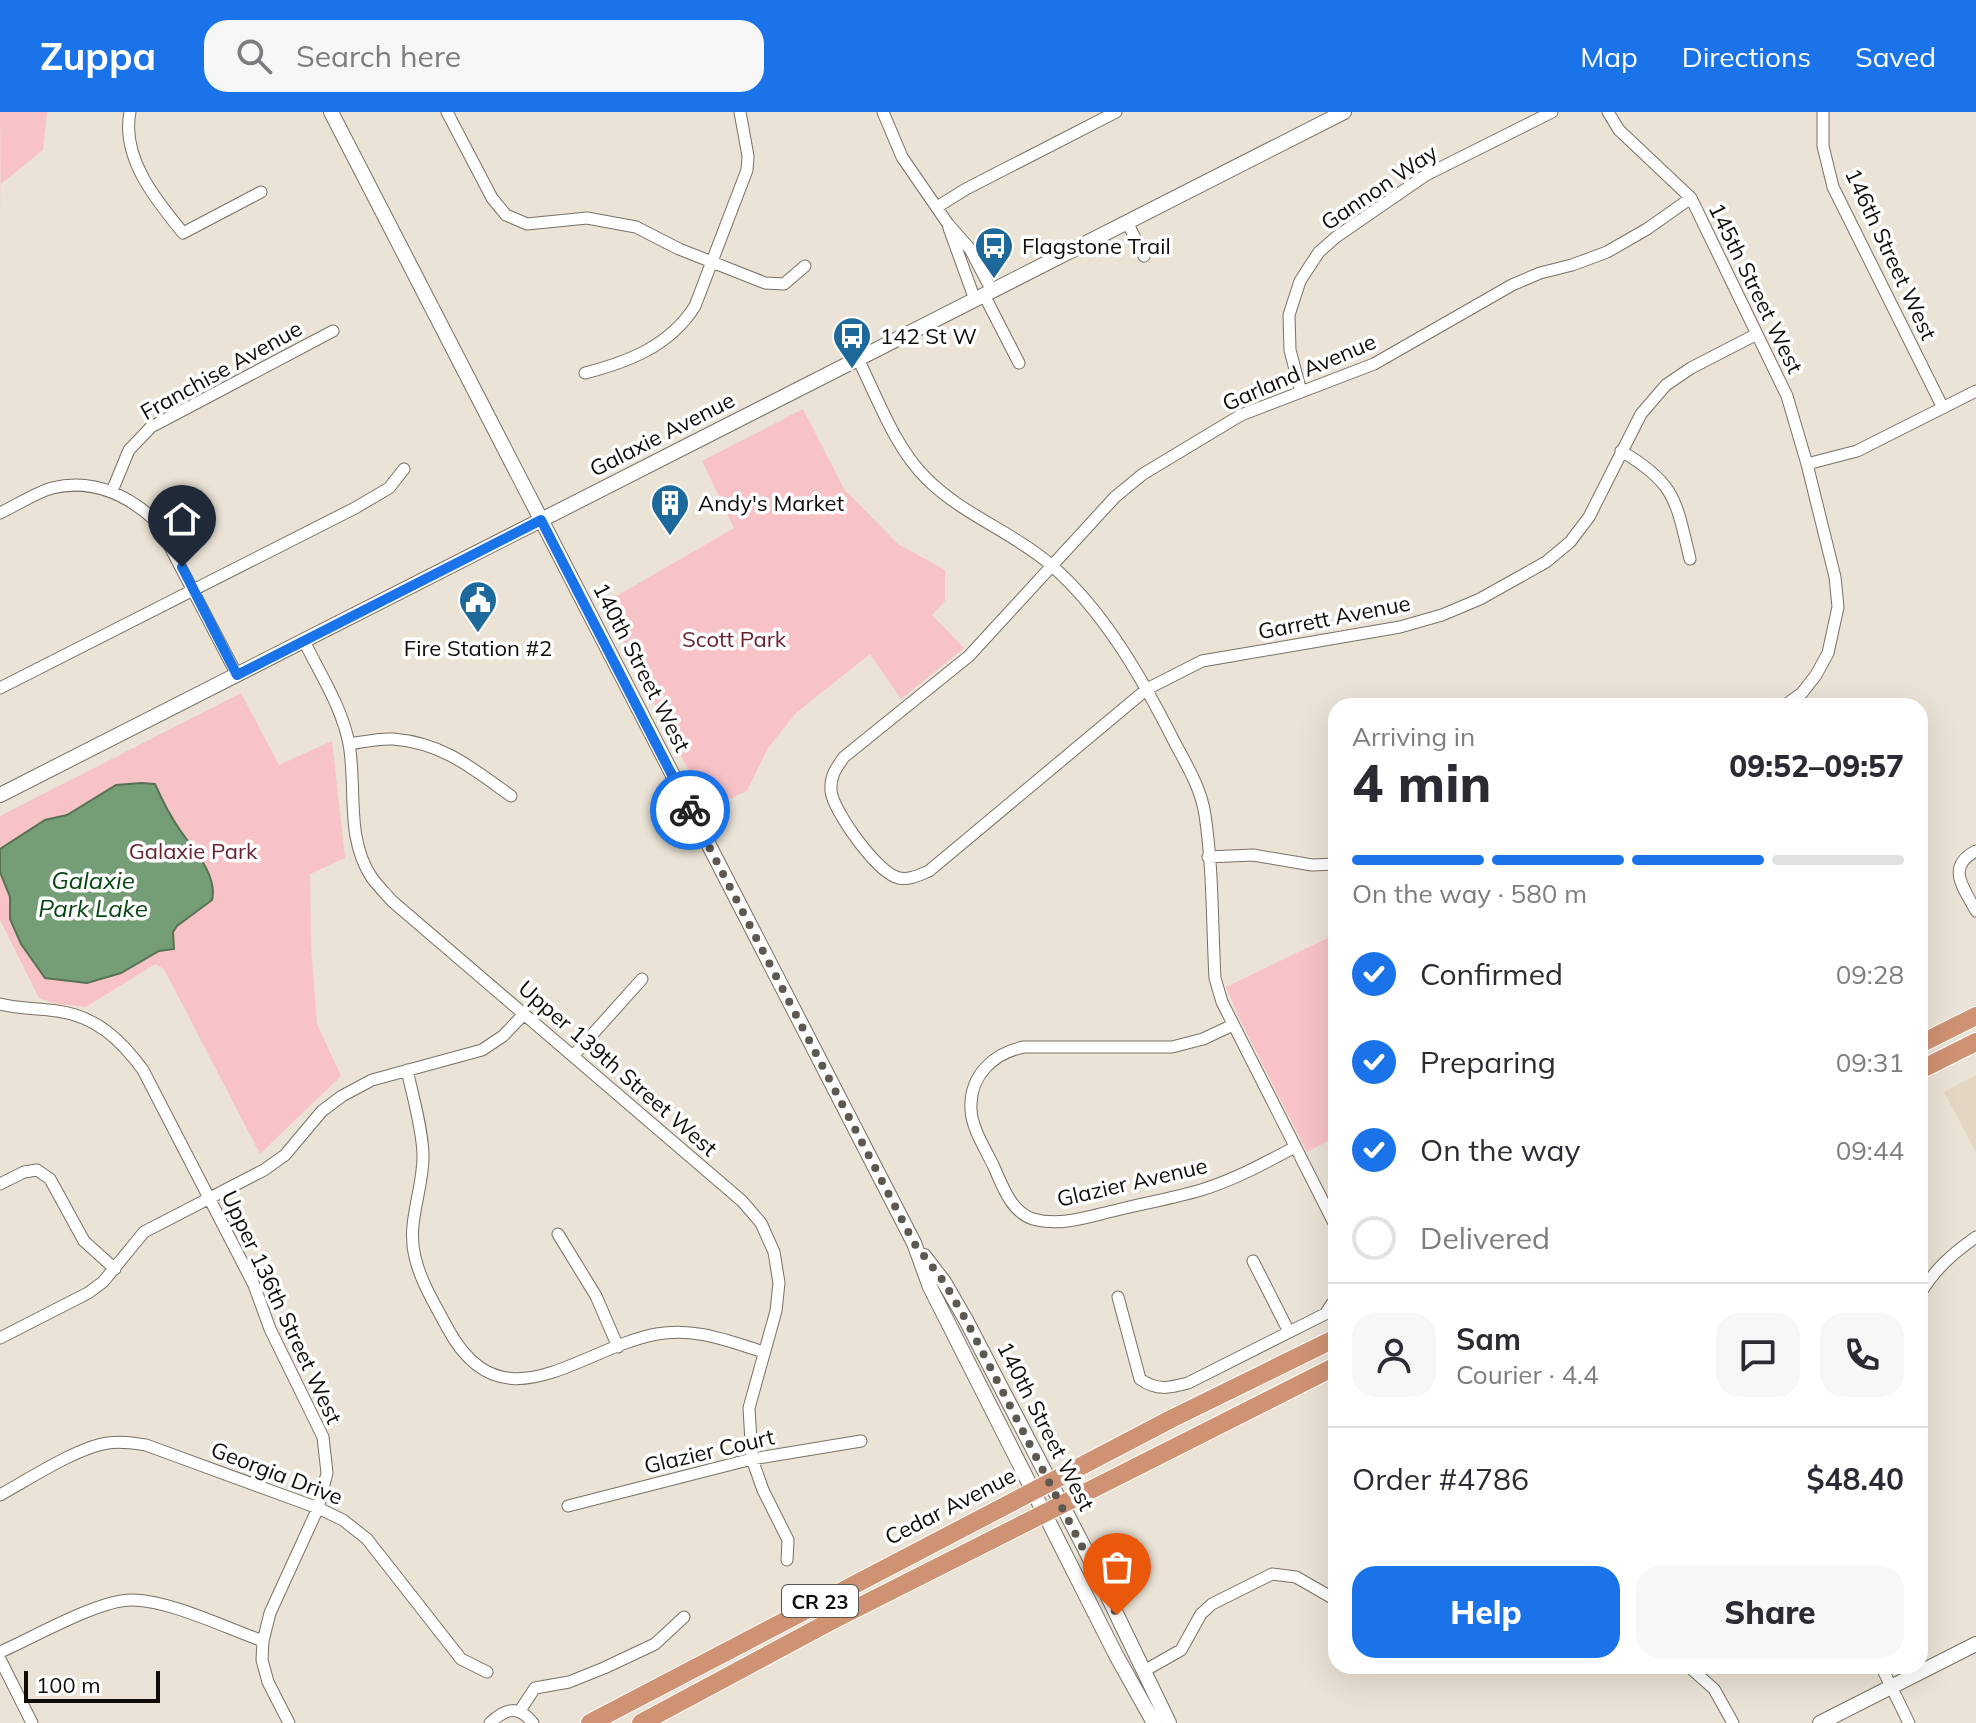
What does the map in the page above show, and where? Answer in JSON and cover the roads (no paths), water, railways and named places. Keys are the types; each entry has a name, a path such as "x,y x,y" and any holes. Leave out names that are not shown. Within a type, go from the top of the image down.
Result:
{"highway":[{"path":"1928,1040 1976,1016"},
{"path":"1928,1066 1976,1042"},
{"name":"Cedar Avenue","path":"590,1723 1050,1482 1328,1342"},
{"path":"1302,1383 1328,1360"},
{"name":"CR 23","path":"641,1723 831,1621 1328,1370"}],"street":[{"path":"130,112 128,125 134,158 159,207 183,233 261,192"},
{"name":"140th Street West","path":"331,112 914,1243 930,1287 1116,1655 1154,1723"},
{"path":"447,112 492,198 500,210 512,219 534,224 587,218 623,223 713,263 774,284 784,284 805,266"},
{"path":"585,373 621,363 658,344 674,332 695,306 747,170 748,156 740,112"},
{"path":"883,112 902,157 948,224 1019,363"},
{"path":"937,207 1116,112"},
{"name":"Galaxie Avenue","path":"0,795 1344,112"},
{"name":"Gannon Way","path":"1301,392 1290,350 1289,315 1300,281 1319,252 1426,175 1552,112"},
{"name":"145th Street West","path":"1608,112 1619,130 1691,198 1787,396 1835,577 1838,607 1828,653 1816,675 1795,698"},
{"name":"146th Street West","path":"1823,112 1823,146 1833,187 1943,408"},
{"name":"Garland Avenue","path":"875,861 833,803 833,772 844,757 969,656 1115,497 1143,474 1241,415 1374,364 1512,285 1607,252 1691,198"},
{"path":"1127,222 1144,256"},
{"path":"948,224 970,249 984,295"},
{"name":"Franchise Avenue","path":"112,491 129,450 151,427 333,331"},
{"name":"Garrett Avenue","path":"875,861 884,872 898,878 914,878 929,871 1147,689 1202,661 1400,627 1442,615 1480,599 1546,562 1570,542 1589,517 1641,414 1666,385 1691,368 1757,334"},
{"path":"858,359 905,451 927,480 950,498 1024,543 1052,566 1088,603 1147,689 1198,785 1205,814 1215,978 1222,1002 1328,1211"},
{"path":"1807,464 1857,451 1976,391"},
{"path":"1621,451 1648,467 1668,488 1678,509 1690,559"},
{"path":"0,688 355,508 389,488 404,469"},
{"path":"0,513 51,489 81,485 112,491 139,505 157,522 237,675"},
{"name":"Upper 139th Street West","path":"304,641 339,711 349,744 355,835 371,877 392,901 742,1201 761,1223 774,1252 779,1283 776,1311 749,1408 752,1459 763,1490 788,1540 787,1560"},
{"path":"349,744 390,738 430,745 459,758 511,796"},
{"path":"1976,851 1967,855 1958,873 1976,911"},
{"path":"1208,857 1253,855 1312,865 1328,864"},
{"path":"573,1056 642,979"},
{"name":"Upper 136th Street West","path":"0,1004 83,1017 106,1029 125,1046 143,1070 254,1285 270,1329 323,1437 327,1473 318,1508 270,1613 263,1641 262,1660 268,1682 289,1723"},
{"path":"0,1338 88,1293 115,1269 144,1232 264,1170 285,1155 322,1111 342,1096 372,1080 482,1050 503,1036 524,1014"},
{"name":"Glazier Avenue","path":"1233,1025 1203,1039 1172,1047 1024,1047 1008,1050 993,1058 975,1082 971,1111 975,1127 1007,1196 1031,1218 1063,1223 1201,1190 1238,1176 1295,1147"},
{"path":"407,1070 423,1153 422,1178 412,1223 414,1254 422,1279 461,1351 487,1373 521,1380 542,1376 655,1334 683,1331 707,1334 764,1352"},
{"path":"0,1184 24,1172 37,1170 50,1179 84,1241 115,1269"},
{"path":"558,1234 596,1296 618,1347"},
{"path":"1928,1280 1950,1255 1976,1237"},
{"name":"140th Street West","path":"914,1243 944,1282 966,1320 1062,1504 1169,1723"},
{"path":"1253,1261 1288,1330"},
{"path":"1118,1297 1140,1379 1150,1387 1164,1389 1188,1383 1325,1314 1328,1310"},
{"name":"Georgia Drive","path":"0,1495 85,1450 105,1443 125,1441 146,1445 343,1520 367,1539 461,1659 487,1672"},
{"name":"Glazier Court","path":"568,1506 752,1459 861,1441"},
{"path":"1144,1671 1181,1650 1201,1614 1212,1604 1268,1575 1281,1573 1296,1577 1328,1595"},
{"path":"0,1652 104,1606 131,1600 160,1604 263,1641"},
{"path":"490,1723 502,1712 526,1716 535,1688 569,1682 655,1644 684,1617"},
{"path":"1928,1668 1976,1644"},
{"path":"0,1659 32,1723"},
{"path":"1697,1674 1714,1689 1733,1723"},
{"path":"1885,1674 1909,1723"},
{"path":"1820,1723 1917,1674"}],"water":[{"name":"Galaxie Park Lake","path":"155,784 173,819 203,863 211,881 212,900 177,926 173,932 174,949 159,951 121,973 87,983 45,978 21,944 10,919 10,897 0,872 0,849 45,820 67,815 116,785"}],"place":[{"name":"Flagstone Trail","path":"994,280"},
{"name":"142 St W","path":"852,370"},
{"name":"Andy's Market","path":"670,537"},
{"name":"Fire Station #2","path":"478,634"}],"park label":[{"name":"Scott Park","path":"734,639"},
{"name":"Galaxie Park","path":"193,851"}]}
